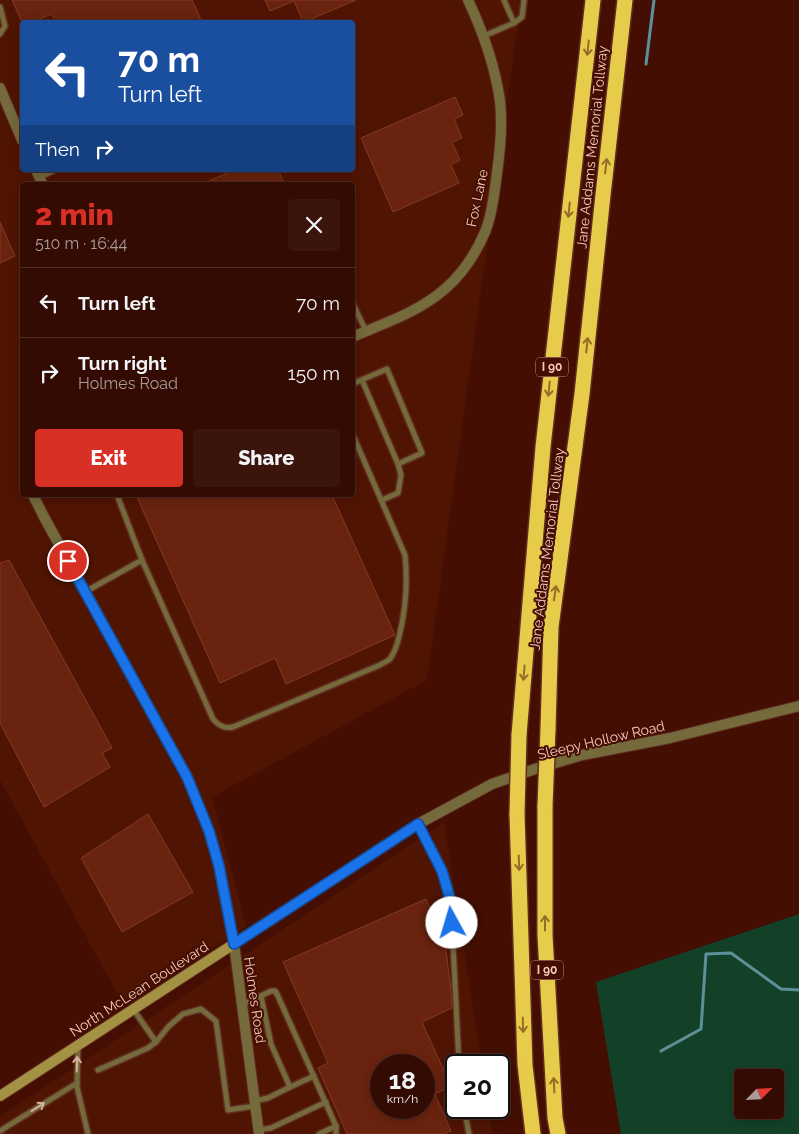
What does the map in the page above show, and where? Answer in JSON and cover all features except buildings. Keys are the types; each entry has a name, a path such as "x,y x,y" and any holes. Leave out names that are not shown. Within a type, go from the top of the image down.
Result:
{"highway":[{"name":"Jane Addams Memorial Tollway","path":"533,1134 525,1065 517,814 519,735 543,447 593,0"},
{"name":"Jane Addams Memorial Tollway","path":"558,1134 555,1118 545,935 545,806 551,627 582,394 625,0"}],"main road":[{"name":"North McLean Boulevard","path":"0,1096 418,824"}],"street":[{"name":"Fox Lane","path":"355,336 412,311 446,288 461,273 486,230 493,199 501,136 500,100 484,36 468,0"},
{"path":"0,88 20,135"},
{"name":"Holmes Road","path":"34,497 187,777 209,831 219,866 234,944 259,1132"},
{"name":"Sleepy Hollow Road","path":"418,824 492,784 535,769 582,755 670,738 799,706"}],"lane":[{"path":"504,0 514,23"},
{"path":"484,36 514,23 522,17 524,0"},
{"path":"0,7 5,26 0,34"},
{"path":"355,308 366,331"},
{"path":"355,383 387,369 422,453 398,464"},
{"path":"362,380 401,474 398,493 382,500"},
{"path":"119,497 142,560 213,719 216,723 229,728 380,666 390,659 395,650 402,624 406,596 407,573 405,555 355,440"},
{"path":"85,592 142,560"},
{"path":"418,824 439,864 449,895 458,1054"},
{"path":"242,1005 270,991 275,991 278,994 336,1126 336,1134"},
{"path":"261,996 271,1044 290,1088"},
{"path":"133,1009 156,1042"},
{"path":"98,1070 148,1048 183,1014 201,1009 216,1021 228,1110 268,1098 314,1076"},
{"path":"78,1045 77,1083 88,1134"},
{"path":"0,1131 77,1083"},
{"path":"259,1132 272,1128 326,1102"},
{"path":"466,1119 469,1134"},
{"path":"319,1134 336,1126"}],"shaded area":[{"path":"0,0 521,0 427,680 212,797 246,926 124,1006 0,780"},
{"path":"444,822 480,1054 445,1054 445,1119 491,1119 493,1134 0,1134 0,1117"}],"green space":[{"path":"799,914 799,1134 621,1134 596,982"}],"waterway":[{"path":"646,64 654,0"},
{"path":"661,1051 701,1029 706,954 731,953 781,989 799,990"}],"route":[{"path":"68,561 187,777 209,831 219,866 234,944 418,824 442,871 449,895 452,923"}]}
